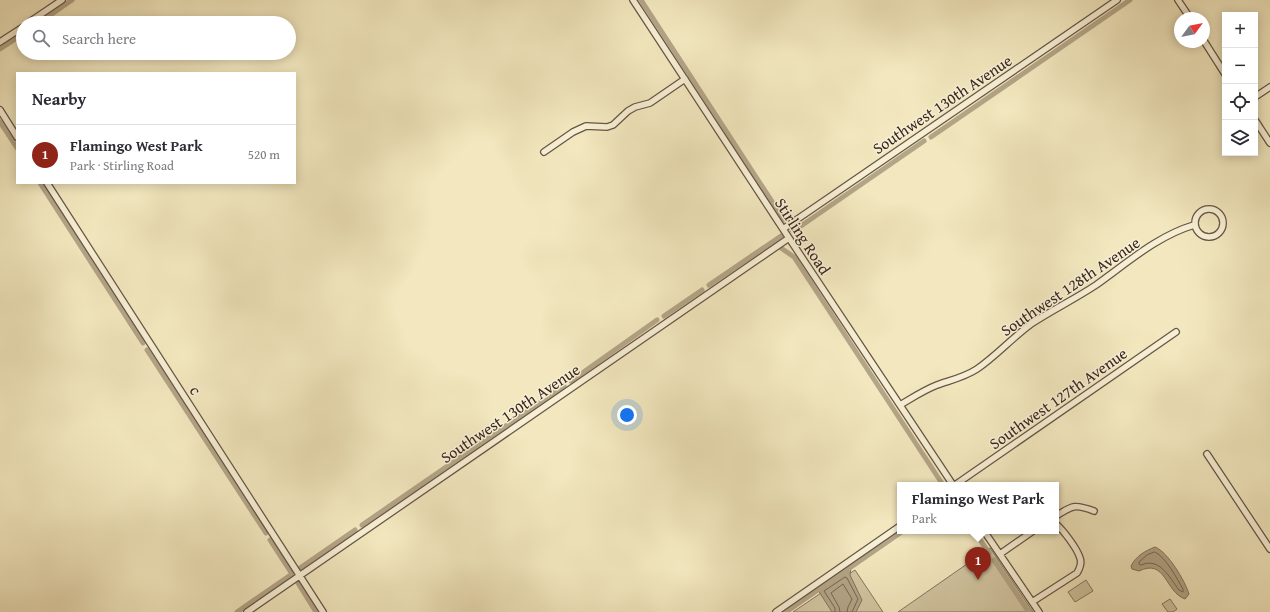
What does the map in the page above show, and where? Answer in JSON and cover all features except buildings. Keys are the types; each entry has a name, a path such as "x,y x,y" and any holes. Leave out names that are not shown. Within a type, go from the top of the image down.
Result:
{"street":[{"path":"38,16 62,0"},
{"name":"Stirling Road","path":"634,0 788,238 952,482"},
{"name":"Southwest 130th Avenue","path":"783,229 1117,0"},
{"path":"1178,0 1186,12"},
{"path":"0,42 16,32"},
{"path":"1208,48 1222,69"},
{"path":"544,152 573,132 586,126 607,127 613,125 628,111 661,96 685,79"},
{"path":"1258,95 1270,87"},
{"path":"0,110 16,135"},
{"path":"1258,125 1270,143"},
{"name":"c","path":"48,184 323,612"},
{"path":"1210,209 1221,215 1223,225 1219,233 1211,238 1202,236 1195,229 1194,225 1194,220 1198,213 1210,209"},
{"name":"Southwest 128th Avenue","path":"900,405 924,390 960,377 974,370 988,361 1031,324 1088,290 1135,256 1159,241 1180,230 1194,225"},
{"name":"Southwest 130th Avenue","path":"246,612 362,533 466,458 788,238"},
{"name":"Southwest 127th Avenue","path":"958,482 1176,332"},
{"path":"1207,454 1270,549"},
{"path":"1059,514 1067,509 1077,506 1094,511"},
{"path":"776,612 897,528"},
{"path":"1032,602 1077,573 1081,566 1081,558 1059,528"},
{"path":"986,534 1039,612"},
{"path":"1000,554 1029,534"}],"shaded area":[{"path":"990,548 1033,612 898,612"},
{"path":"855,570 883,612 793,612"},
{"path":"1086,580 1093,591 1075,602 1068,592"},
{"path":"1170,599 1177,609 1173,612 1168,612 1162,604"}],"water":[{"path":"1155,547 1165,555 1180,575 1189,594 1185,599 1173,590 1160,572 1155,569 1148,568 1139,571 1132,569 1131,566 1133,562 1138,557 1144,552"},
{"path":"851,568 850,575 862,600 856,612 832,612 818,590"}],"waterway":[{"path":"49,16 72,0"},
{"path":"641,0 784,220"},
{"path":"931,137 1130,0"},
{"path":"0,49 16,39"},
{"path":"0,122 16,146"},
{"path":"792,230 798,228 924,141"},
{"path":"41,184 143,343"},
{"path":"709,285 781,236"},
{"path":"781,248 794,257 941,482"},
{"path":"664,316 702,290"},
{"path":"571,381 657,320"},
{"path":"147,350 266,533"},
{"path":"362,525 564,386"},
{"path":"300,568 355,530"},
{"path":"786,612 899,534"},
{"path":"976,534 989,553"},
{"path":"237,612 292,574 270,540"},
{"path":"994,560 1028,611"},
{"path":"298,583 316,612"}],"place":[{"name":"Flamingo West Park","path":"978,580"}]}
